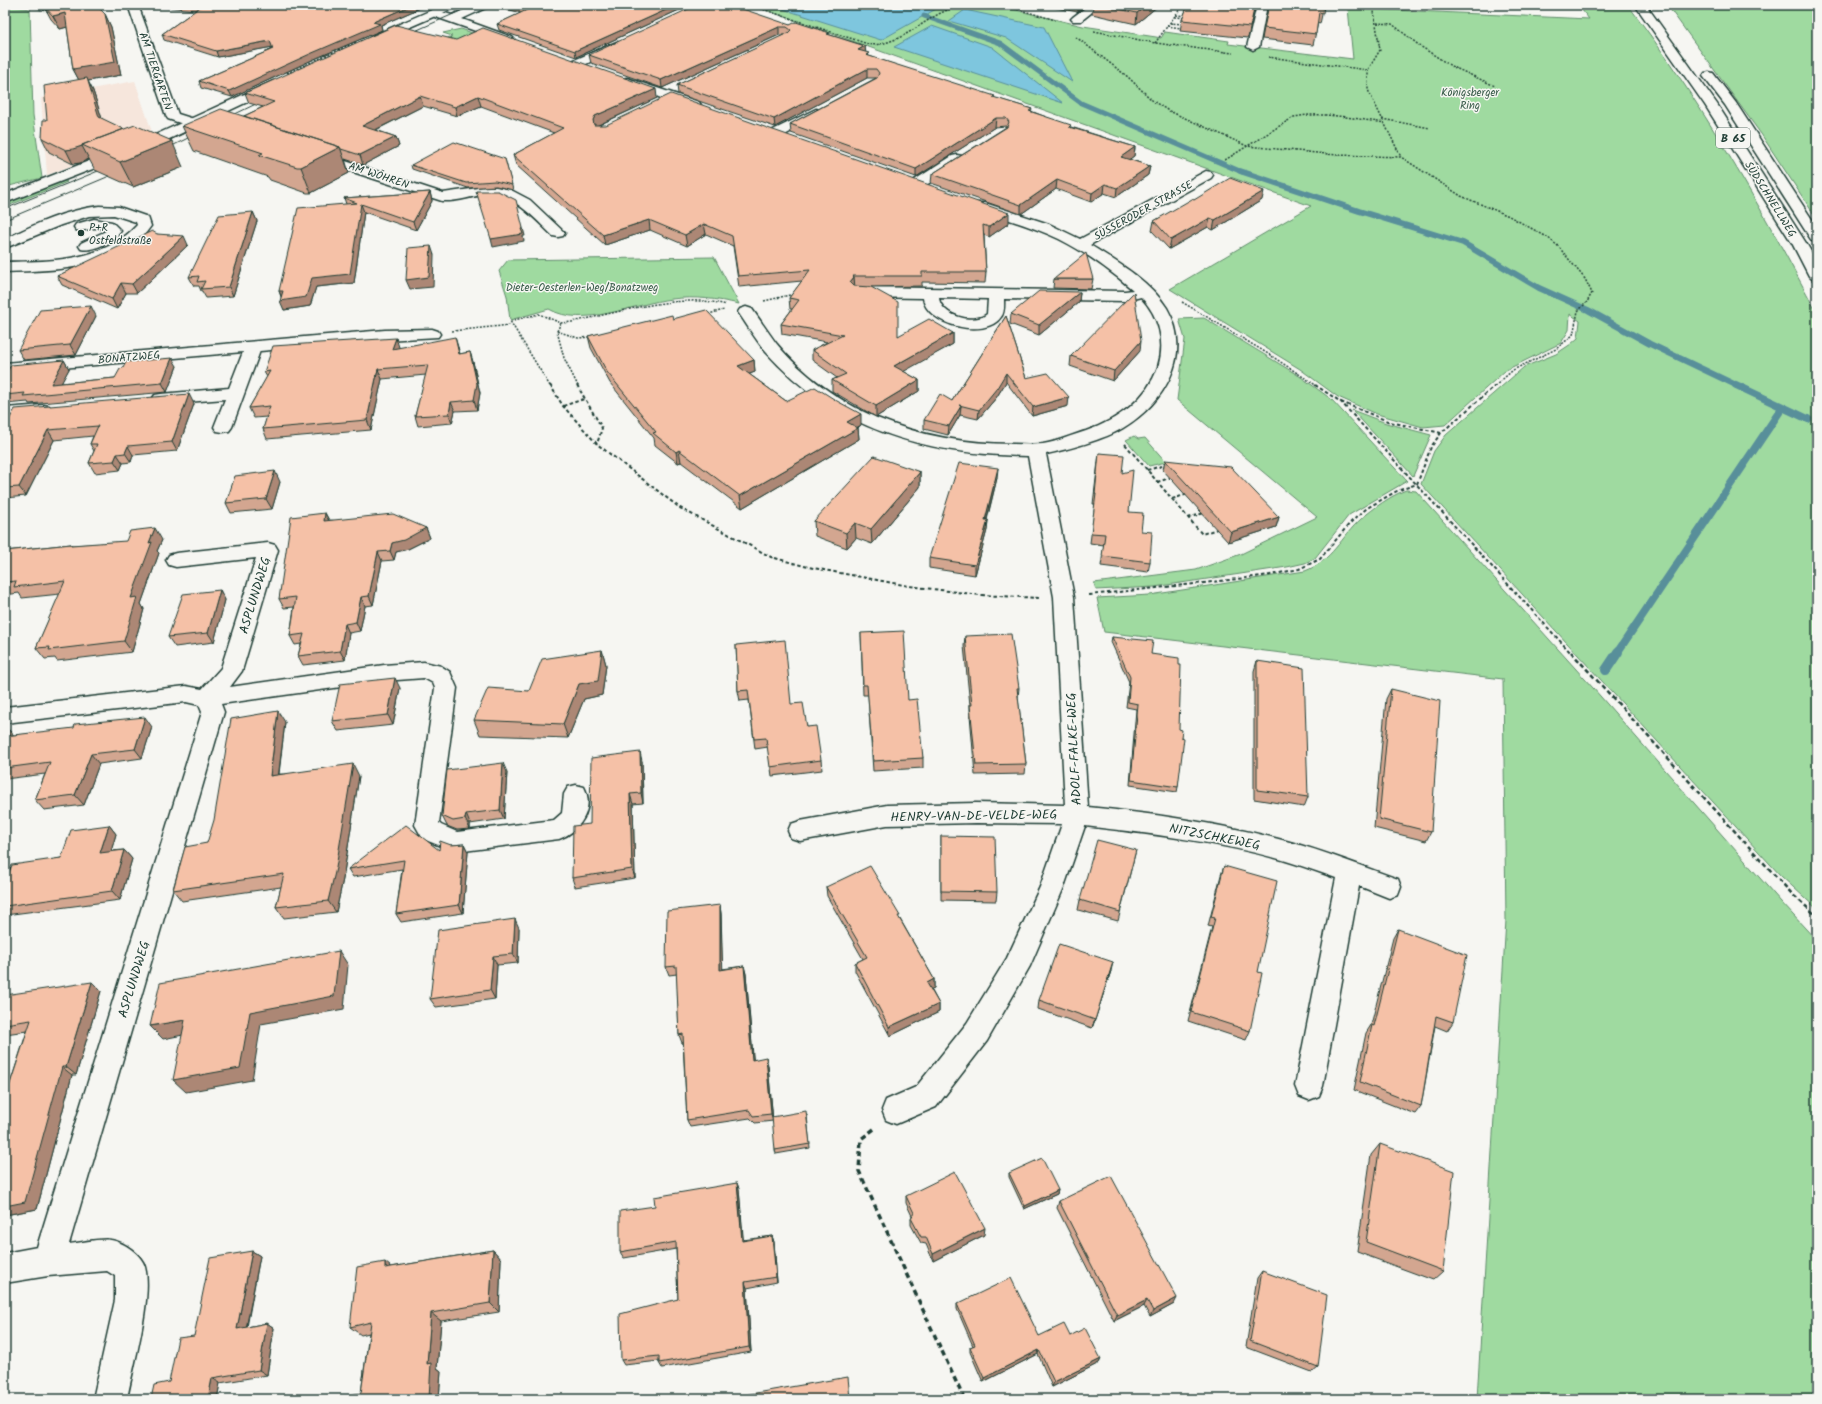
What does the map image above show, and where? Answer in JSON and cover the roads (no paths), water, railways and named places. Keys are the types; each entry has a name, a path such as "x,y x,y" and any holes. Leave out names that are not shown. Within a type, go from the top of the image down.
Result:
{"main road":[{"name":"AM TIERGARTEN","path":"133,5 172,116 197,121"},
{"path":"365,43 452,5"},
{"path":"453,19 484,5"},
{"path":"1077,19 1096,5"},
{"path":"1253,47 1262,5"},
{"name":"SÜDSCHNELLWEG","path":"1640,5 1711,104 1799,243 1817,276"},
{"path":"434,13 523,44"},
{"path":"576,64 626,41"},
{"path":"564,59 590,69"},
{"name":"SÜDSCHNELLWEG","path":"1702,66 1730,104 1817,238"},
{"path":"612,76 664,99 705,109"},
{"path":"5,199 147,144 282,80"},
{"path":"664,99 681,85"},
{"path":"776,134 824,108"},
{"path":"197,121 223,125"},
{"path":"763,129 790,139"},
{"name":"AM WÖHREN","path":"308,152 442,196 451,197 485,191 501,190 515,195 558,233"},
{"path":"932,189 911,182 969,152"},
{"name":"SÜSSERODER STRASSE","path":"1079,245 1206,175"},
{"name":"SÜSSERODER STRASSE","path":"751,307 759,334 797,373 850,412 879,427 916,439 953,446 1036,450 1093,434 1116,424 1138,409 1156,390 1167,369 1170,346 1167,326 1158,309 1145,292 1123,274 1079,245 1050,230 969,202"},
{"path":"5,244 23,235 81,213 100,210 123,212 143,220 144,226 137,236 123,246 91,259 70,264 5,267"},
{"path":"5,253 89,224 107,224 114,231 111,235 102,240 36,266"},
{"path":"860,292 1125,296 1145,292"},
{"path":"931,294 931,301 938,312 962,322 975,323 988,321 993,317 995,314 996,294"},
{"name":"BONATZWEG","path":"5,368 385,335 432,334"},
{"path":"222,427 253,347"},
{"path":"146,401 236,393"},
{"path":"5,413 60,408"},
{"name":"ADOLF-FALKE-WEG","path":"896,1110 926,1097 977,1032 1016,966 1052,887 1077,814 1064,597 1036,450"},
{"name":"ASPLUNDWEG","path":"48,1261 214,712 207,698 231,671 268,550 176,560"},
{"path":"5,714 186,694 207,698 384,673 424,670 433,672 442,678 446,688 427,826 432,832 456,842 559,829 567,825 572,818 576,794"},
{"name":"HENRY-VAN-DE-VELDE-WEG","path":"800,831 887,815 976,813 1077,814"},
{"name":"NITZSCHKEWEG","path":"1077,814 1153,824 1228,837 1286,851 1389,887"},
{"path":"1309,1086 1349,872"},
{"path":"5,1268 48,1261 111,1255 130,1268 131,1300 110,1399"}],"water":[{"path":"770,5 913,5 936,9 881,40"},
{"path":"965,10 1044,27 1072,82 1006,38 949,21"},
{"path":"932,26 992,47 1063,103 894,47"}],"waterway":[{"path":"924,16 1000,43 1081,103 1242,172"},
{"path":"1240,171 1359,211 1463,243 1539,288 1588,310 1650,344 1738,386"},
{"path":"1736,385 1808,419"},
{"path":"1617,653 1780,411"},
{"path":"1606,670 1618,652"}],"tram line":[{"path":"406,35 474,5"},
{"path":"227,118 264,100"},
{"path":"160,145 185,133"},
{"path":"164,150 198,133"},
{"path":"5,209 108,167"},
{"path":"5,220 119,172"}],"place":[{"name":"P+R Ostfeldstraße","path":"81,233"}],"park label":[{"name":"Königsberger Ring","path":"1470,98"},
{"name":"Dieter-Oesterlen-Weg/Bonatzweg","path":"582,287"}]}
